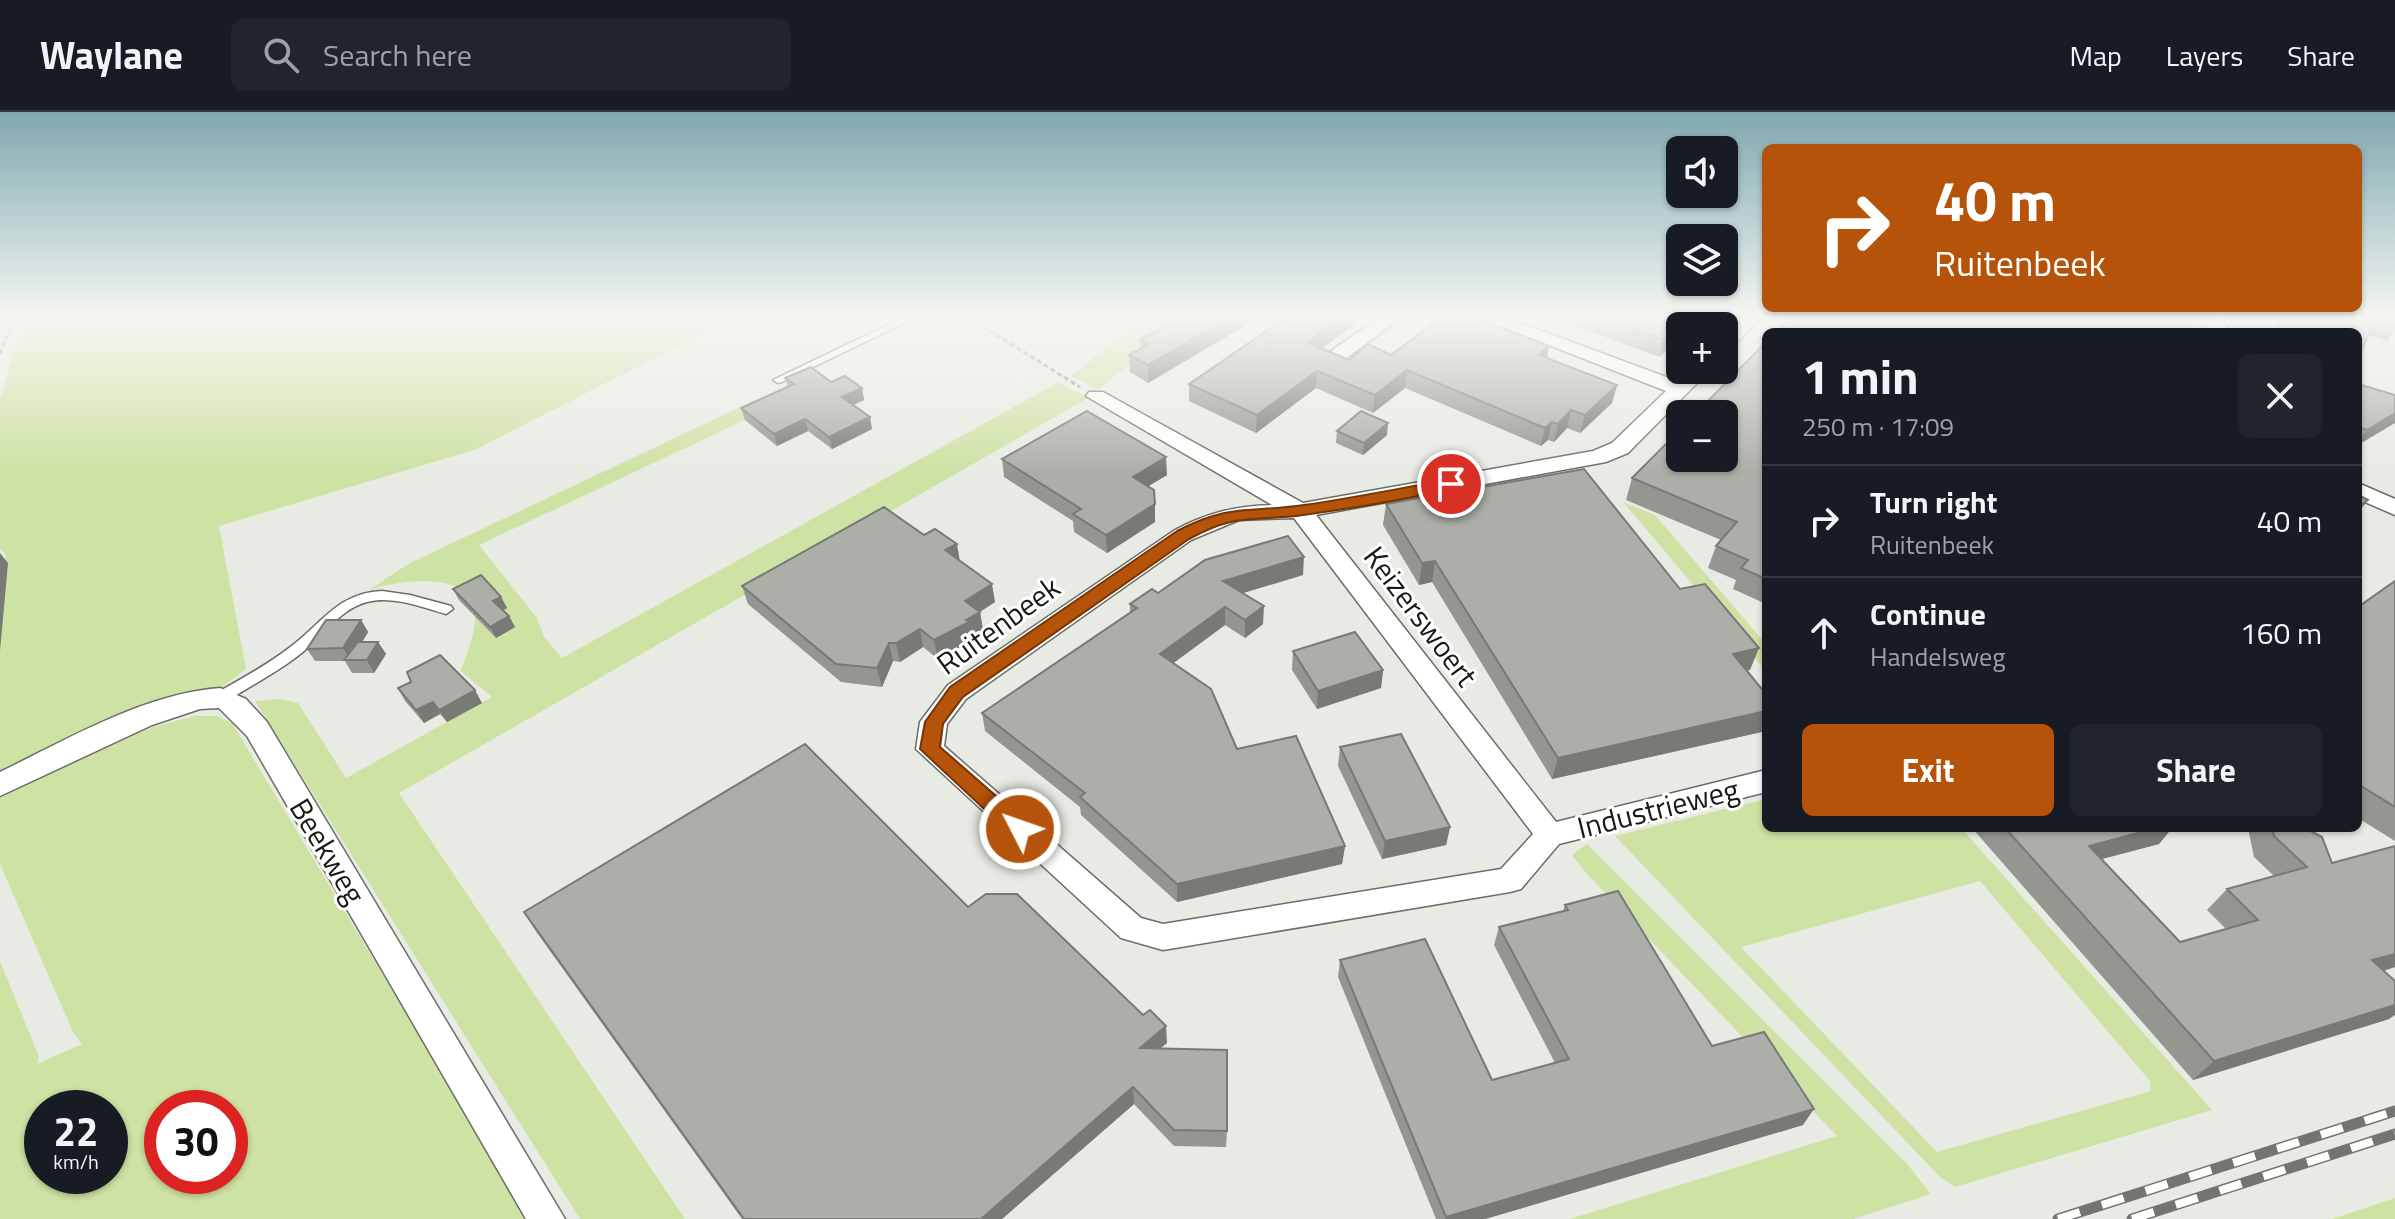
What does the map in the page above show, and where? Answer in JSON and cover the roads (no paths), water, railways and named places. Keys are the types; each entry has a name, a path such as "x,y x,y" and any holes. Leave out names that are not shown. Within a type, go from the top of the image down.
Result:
{"street":[{"path":"1627,370 1681,390"},
{"path":"1300,511 1598,457 1620,448 1687,384"},
{"name":"Keizerswoert","path":"1096,396 1300,511 1550,835"},
{"path":"2362,492 2395,508"},
{"name":"Ruitenbeek","path":"1300,511 1238,513 1210,521 1183,535 957,692 934,722 930,749 1132,929 1163,937 1510,880 1550,835"},
{"path":"0,785 137,720 188,703 220,698"},
{"name":"Beekweg","path":"220,698 240,708 257,729 547,1219"},
{"name":"Industrieweg","path":"1550,835 1762,782"}],"lane":[{"path":"778,380 800,370"},
{"path":"220,698 302,646 343,607 357,600 372,595 401,598 446,609"}],"railway":[{"path":"2058,1219 2395,1111"},
{"path":"2132,1219 2395,1134"}]}
